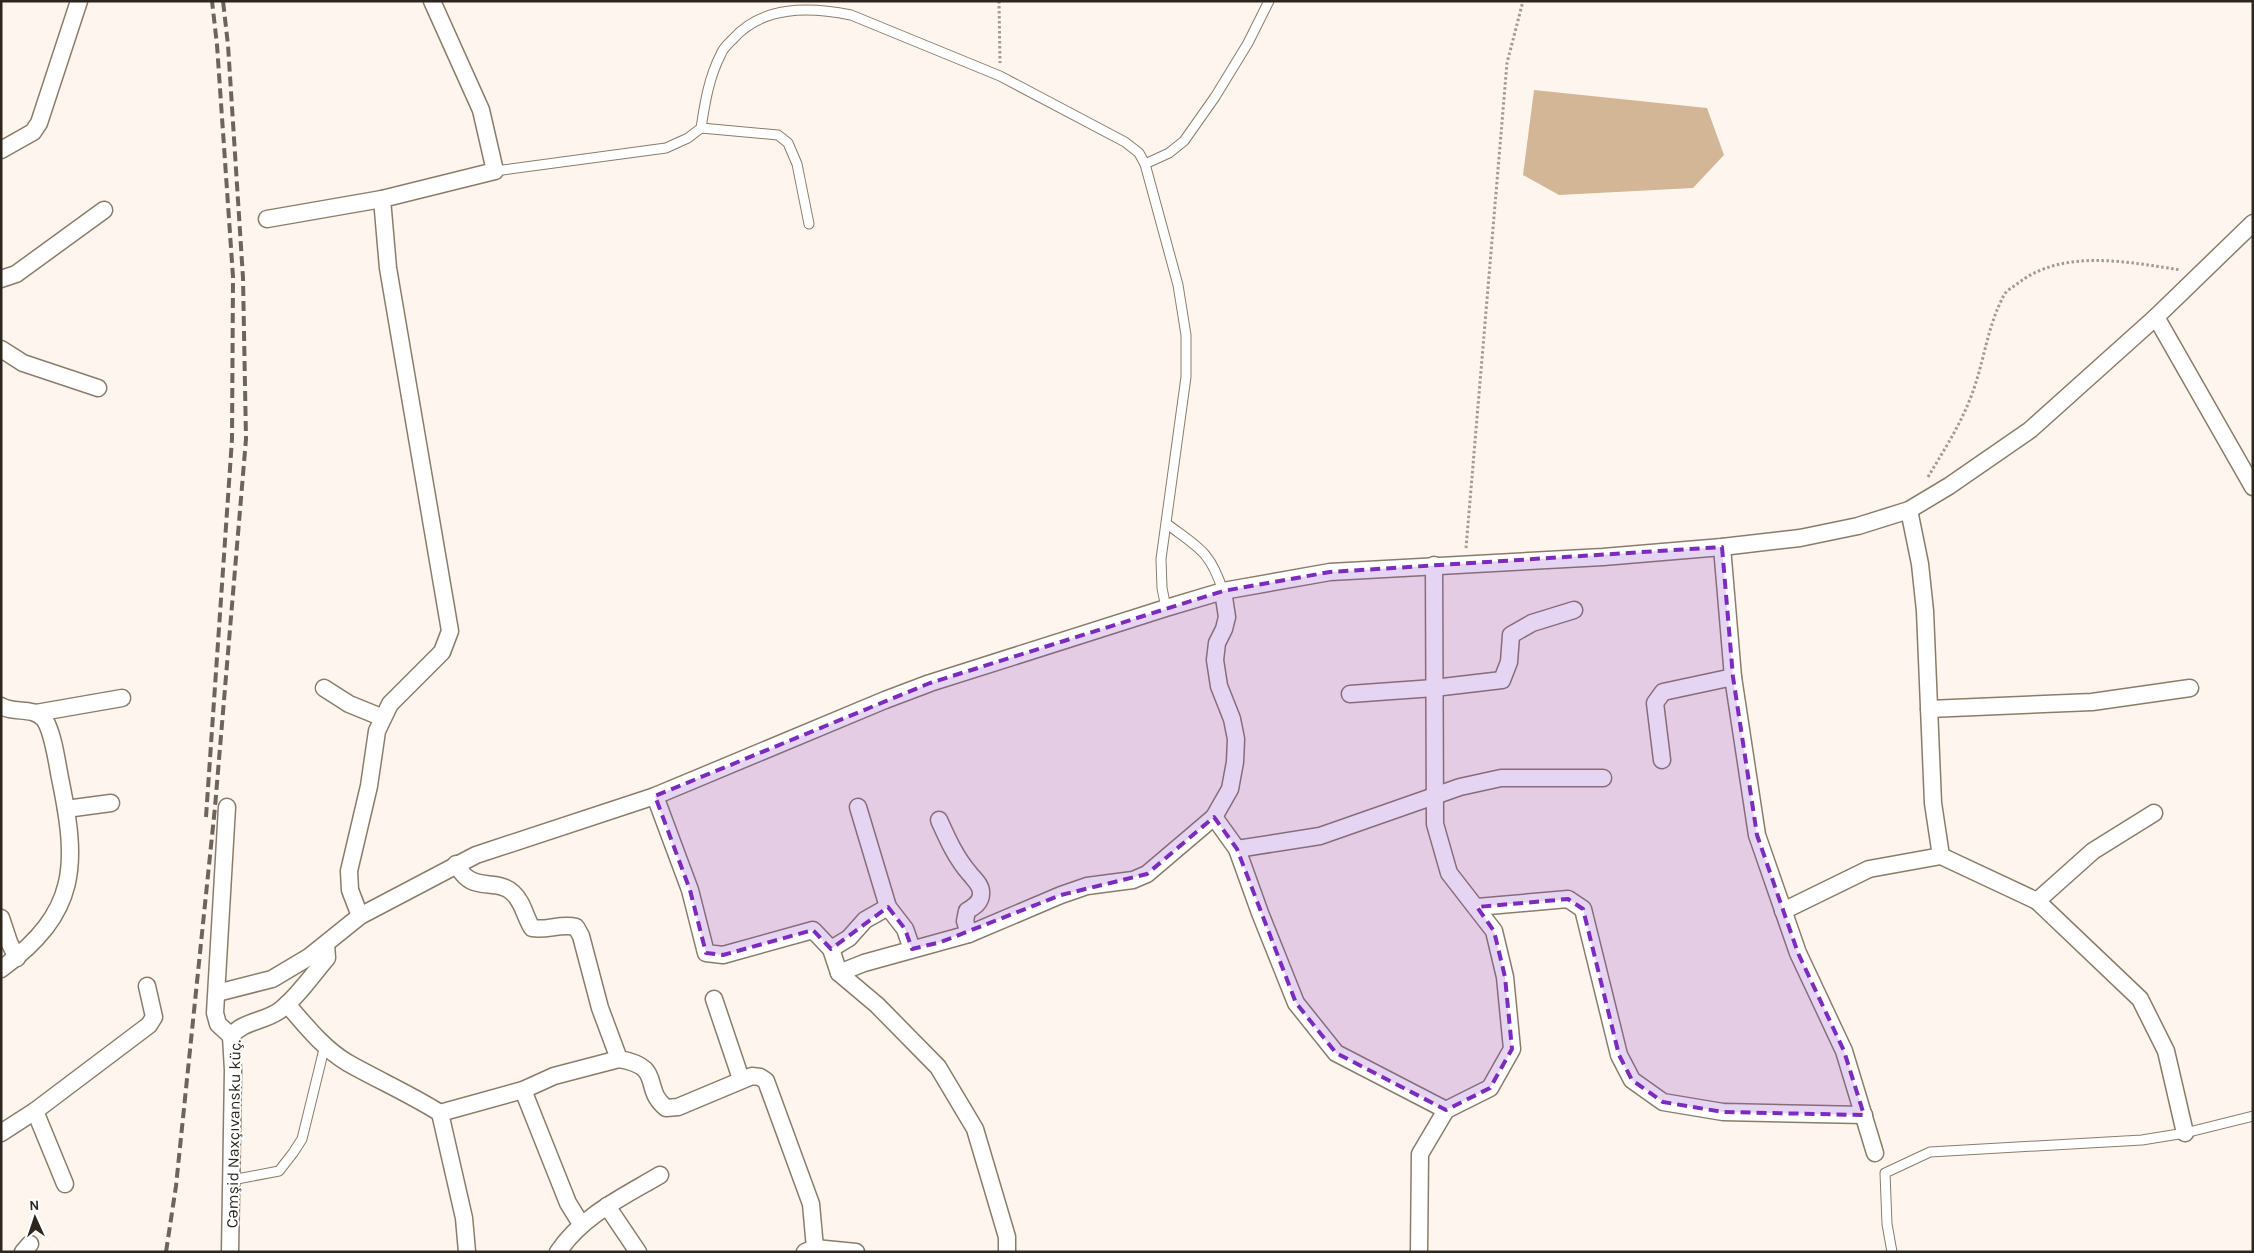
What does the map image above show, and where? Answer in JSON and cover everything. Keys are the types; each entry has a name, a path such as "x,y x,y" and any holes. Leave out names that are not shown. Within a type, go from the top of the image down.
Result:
{"street":[{"path":"1,150 33,132 39,123 79,1"},
{"path":"267,219 382,199 494,171 481,110 432,1"},
{"path":"360,916 350,890 349,871 369,786 377,731 381,717 390,704 442,652 450,631 388,268 382,199"},
{"path":"1,280 16,274 104,210"},
{"path":"217,994 272,979 326,944 360,916 476,855 655,796 894,697 1166,608 1223,592 1330,572 1603,557 1722,548 1800,538 1858,526 1908,510 1949,486 2030,430 2156,317 2253,223"},
{"path":"2156,317 2253,487"},
{"path":"1,349 23,363 98,388"},
{"path":"1908,510 1920,564 1925,611 1933,803 1941,856"},
{"path":"1722,548 1733,677 1757,836 1798,953 1844,1051 1875,1153"},
{"path":"1419,1252 1420,1154 1446,1110 1490,1088 1512,1049 1505,977 1494,931 1450,872 1435,824 1434,565"},
{"path":"839,973 864,963 969,934 1060,895 1087,886 1133,880 1147,874 1214,817 1230,789 1235,762 1236,739 1232,719 1219,686 1215,660 1217,643 1224,629 1227,617 1223,592"},
{"path":"1350,694 1434,688 1502,680 1509,662 1511,635 1532,623 1574,610"},
{"path":"1662,760 1655,703 1662,692 1733,677"},
{"path":"324,688 349,704 381,717"},
{"path":"1929,709 2092,702 2190,688"},
{"path":"1,706 36,713 122,698"},
{"path":"1,970 17,958 52,920 64,898 71,860 66,808 49,733 45,720 36,713"},
{"path":"1237,849 1320,836 1460,787 1501,778 1603,778"},
{"path":"655,796 690,890 706,953 723,955 813,930 831,949 839,973 878,1006 938,1067 974,1129 1007,1236 1007,1252"},
{"path":"66,808 111,803"},
{"path":"227,807 215,1013 218,1024 230,1036"},
{"path":"858,807 888,907 905,929 912,949"},
{"path":"2037,901 2093,851 2154,813"},
{"path":"1214,817 1237,849 1296,1003 1336,1053 1446,1110"},
{"path":"939,820 951,847 964,867 978,883 982,894 979,902 967,911 965,921 969,934"},
{"path":"1783,911 1868,869 1941,856 2037,901 2140,999 2166,1051 2185,1133"},
{"path":"456,864 466,877 476,882 503,886 512,892 518,898 532,928 540,930 569,925 576,927 581,936 600,1008 619,1059"},
{"path":"1477,907 1568,898 1583,909 1619,1055 1632,1080 1663,1102 1723,1112 1864,1115"},
{"path":"831,949 848,938 865,920 888,907"},
{"path":"1,918 17,958"},
{"name":"Cəmşid Naxçıvansku küç.","path":"230,1252 233,1070 230,1036 238,1028 278,1012 287,1004 327,958 326,944"},
{"path":"1,1133 35,1111 149,1025 154,1017 147,986"},
{"path":"714,999 741,1079"},
{"path":"287,1004 325,1045 347,1062 410,1094 440,1113 464,1218 467,1252"},
{"path":"440,1113 523,1090 554,1076 619,1059 637,1062 646,1070 659,1103 666,1108 678,1107 741,1079 752,1076 760,1077 766,1081 811,1204 810,1250 856,1252"},
{"path":"523,1090 568,1203 580,1224"},
{"path":"35,1111 65,1184"},
{"path":"558,1252 569,1235 580,1224 660,1175"},
{"path":"607,1206 638,1252"}],"lane":[{"path":"1145,164 1169,153 1184,141 1215,97 1244,50 1269,1"},
{"path":"701,128 707,88 721,52 739,32 752,22 775,12 826,10 851,14 1000,76 1126,142 1138,153 1145,164 1178,285 1186,335 1186,377 1161,559 1162,588 1166,608"},
{"path":"494,171 666,148 688,138 701,128 778,135 788,143 796,164 808,224"},
{"path":"1166,524 1201,549 1210,559 1223,592"},
{"path":"232,1180 279,1171 302,1140 325,1045"},
{"path":"1892,1252 1887,1224 1885,1173 1930,1152 2142,1140 2185,1133 2253,1116"}],"path":[{"path":"1000,1 1000,76"},
{"path":"1465,564 1507,63 1523,1"},
{"path":"1923,485 1956,429 1971,396 1982,365 1989,329 2004,294 2031,273 2072,262 2102,260 2201,273"}],"highlighted area":[{"path":"1722,547 1733,677 1757,835 1798,953 1844,1051 1864,1115 1723,1112 1663,1102 1632,1080 1619,1055 1583,909 1568,899 1477,907 1494,931 1505,977 1512,1049 1490,1088 1446,1110 1336,1053 1296,1003 1237,849 1214,817 1147,874 1061,895 941,942 912,949 905,929 888,907 831,949 813,930 723,955 706,953 690,890 655,796 930,683 1223,591 1330,572"}],"shaded area":[{"path":"1534,90 1707,108 1724,155 1693,188 1559,195 1523,175"}],"railway":[{"path":"206,817 232,439 233,277 217,45 212,1"},
{"path":"166,1252 176,1186 215,807 246,439 243,278 228,45 223,1"}]}
